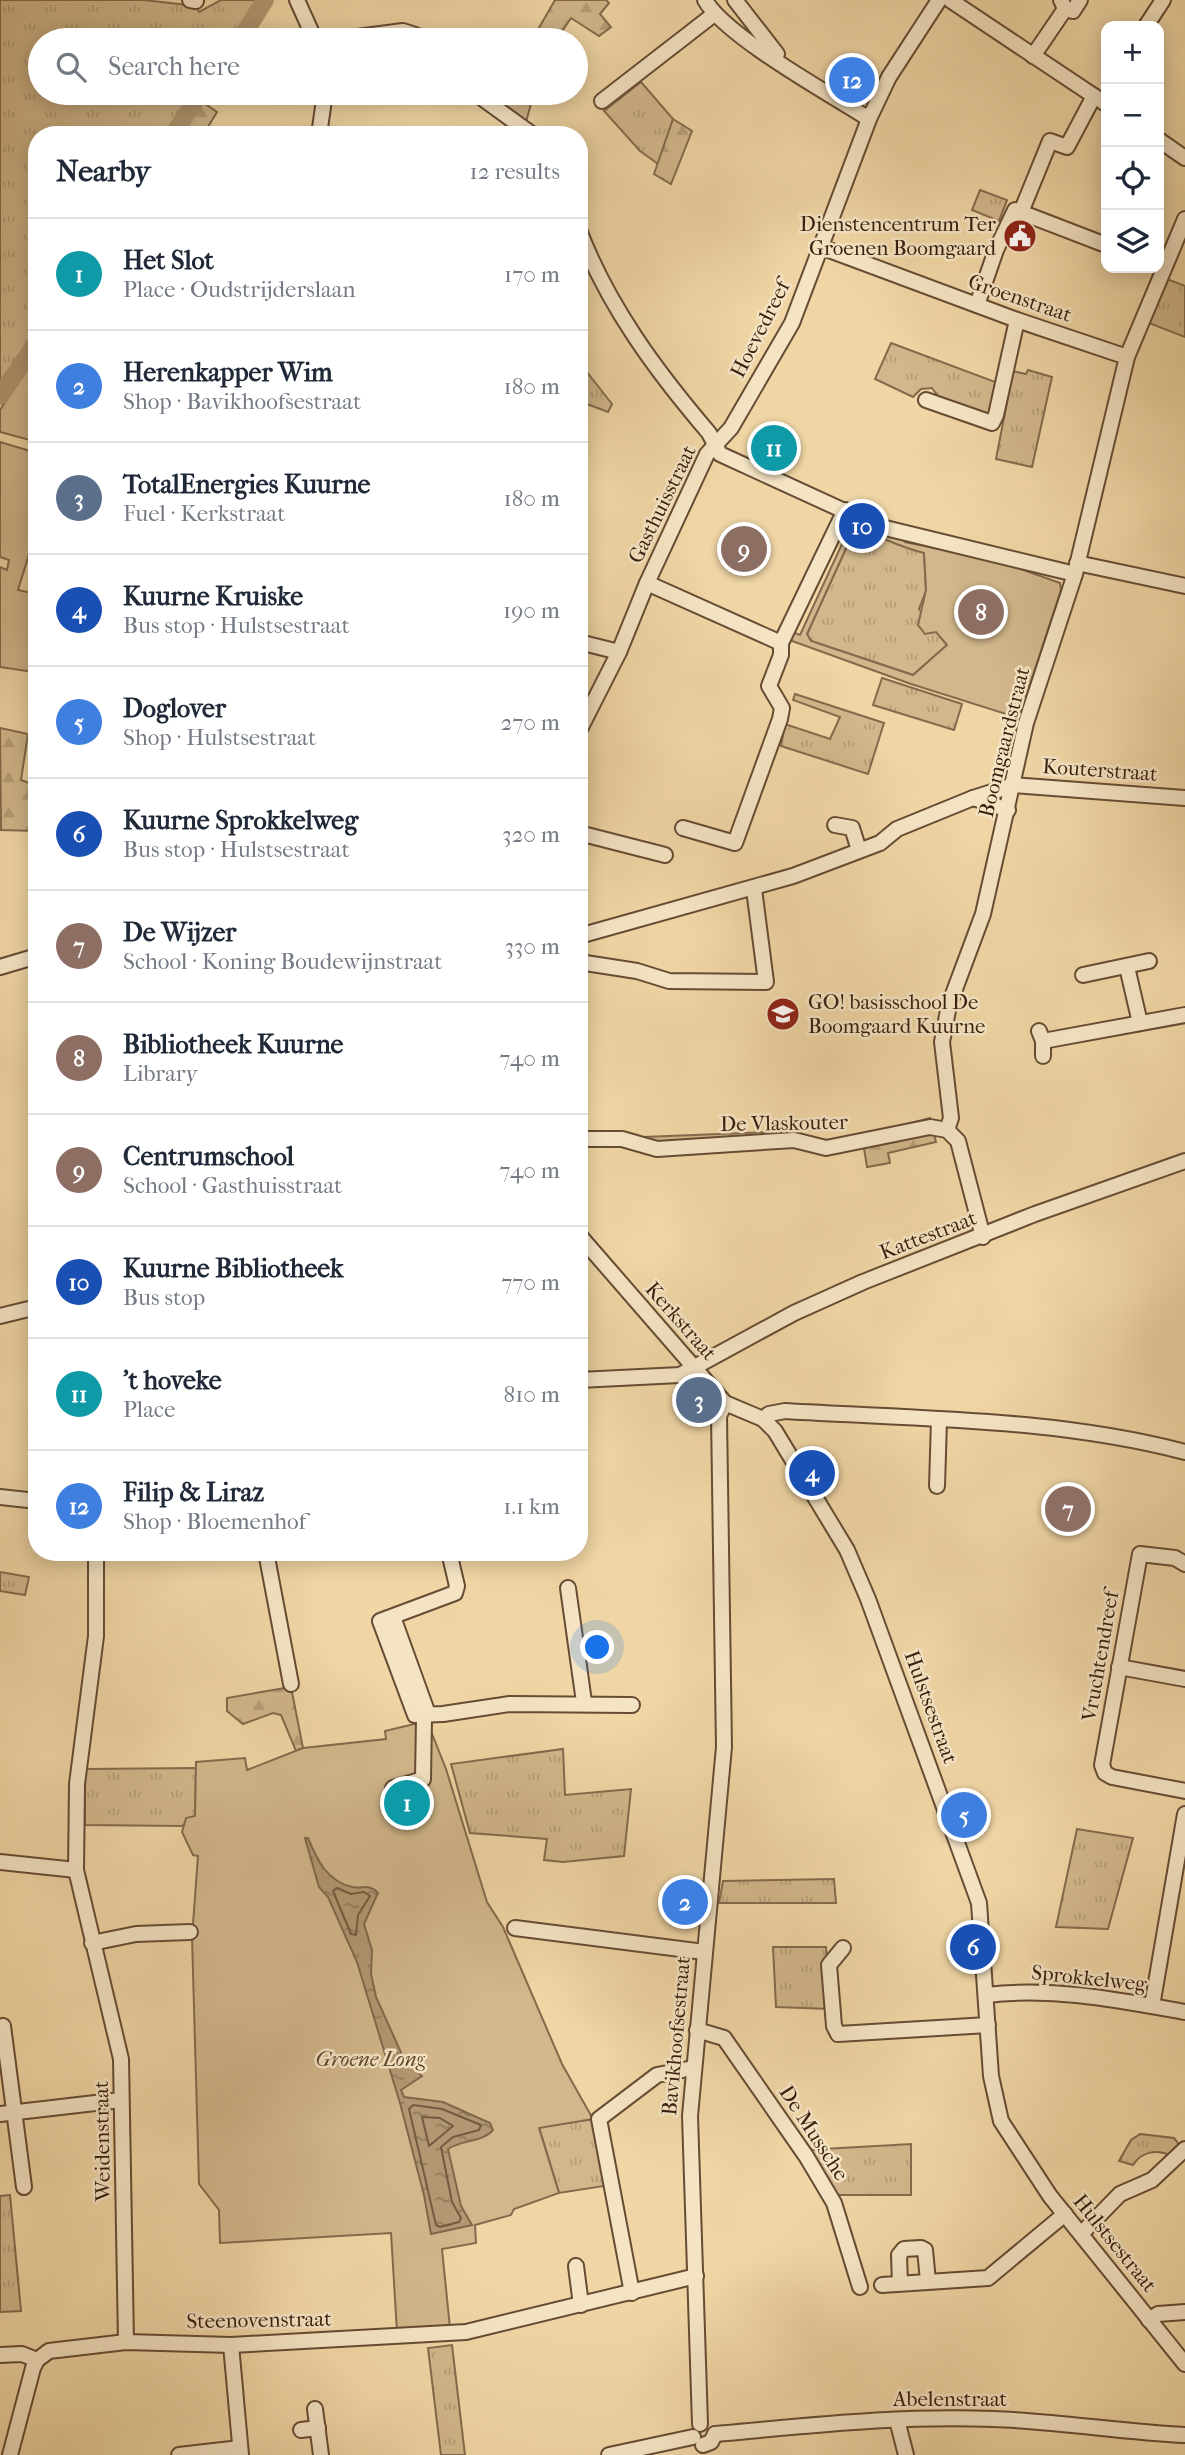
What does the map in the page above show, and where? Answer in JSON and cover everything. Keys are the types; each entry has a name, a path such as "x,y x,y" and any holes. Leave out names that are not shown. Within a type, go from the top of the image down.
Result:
{"street":[{"path":"190,0 196,1"},
{"path":"296,0 310,28"},
{"path":"705,0 713,15 869,119"},
{"path":"735,0 791,69"},
{"name":"Hoevedreef","path":"715,445 731,428 792,323 869,119 889,76 939,0"},
{"path":"950,0 1033,56 1101,96 1067,147 1050,141 1021,212"},
{"path":"1033,56 1063,5 1073,11 1080,0"},
{"path":"1149,21 1163,0"},
{"path":"602,101 713,15"},
{"path":"320,126 324,105"},
{"path":"492,105 521,126"},
{"path":"1164,143 1185,158"},
{"path":"977,305 996,250 1015,210 1101,243"},
{"name":"Boomgaardstraat","path":"1164,260 1185,219"},
{"name":"Groenstraat","path":"821,247 1017,320 1127,357"},
{"path":"588,254 621,317 720,454 877,526 1076,568 1185,586"},
{"name":"Boomgaardstraat","path":"947,1130 951,1118 943,1058 944,1026 955,986 983,914 1026,723 1076,568 1127,357 1158,273"},
{"path":"926,400 992,423 1017,320"},
{"name":"Gasthuisstraat","path":"588,713 619,652 647,583 701,467 715,445"},
{"path":"683,828 735,843 780,719 782,708 769,686 781,655 781,643 845,510"},
{"name":"Gasthuisstraat","path":"647,583 781,643"},
{"path":"588,644 619,652"},
{"name":"Kouterstraat","path":"588,934 754,888 880,842 897,829 973,798 1014,785 1185,798"},
{"path":"973,798 1008,810"},
{"path":"835,825 852,828 859,850"},
{"path":"588,835 665,855"},
{"path":"588,963 637,971 668,981 766,982 754,888"},
{"path":"0,967 28,959"},
{"path":"1083,975 1149,961"},
{"path":"1127,967 1140,1023"},
{"path":"1042,1043 1185,1015"},
{"name":"De Vlaskouter","path":"588,1139 622,1139 657,1149 794,1140 820,1147 834,1147 930,1127 947,1130"},
{"path":"947,1130 958,1140 983,1237"},
{"name":"Kattestraat","path":"588,1380 680,1375 794,1313 863,1282 1048,1210 1185,1161"},
{"name":"Kerkstraat","path":"588,1245 724,1403 763,1419"},
{"path":"0,1316 28,1309"},
{"name":"Bavikhoofsestraat","path":"700,2440 696,2276 690,2197 693,2068 724,1747 719,1416 724,1403"},
{"path":"763,1419 769,1414 785,1411 1075,1430 1144,1441 1185,1452"},
{"name":"Hulstsestraat","path":"763,1419 775,1431 847,1550 887,1647 979,1903 992,2088 1000,2122 1027,2164 1065,2214 1185,2364"},
{"path":"937,1486 939,1420"},
{"path":"0,1497 28,1501"},
{"name":"Vruchtendreef","path":"1185,1564 1175,1558 1140,1553 1102,1765 1105,1773 1112,1777 1185,1791"},
{"name":"Weidenstraat","path":"96,1561 96,1636 77,1784 76,1870 121,2059 127,2342"},
{"path":"268,1561 291,1684"},
{"path":"428,1714 393,1618 401,1611 455,1593 457,1586 451,1561"},
{"path":"568,1588 584,1702"},
{"path":"1119,1667 1185,1679"},
{"path":"428,1714 510,1704 584,1702 632,1705"},
{"path":"393,1788 423,1779 424,1719 428,1714"},
{"path":"1152,2006 1185,1814"},
{"path":"0,1862 76,1870"},
{"path":"514,1928 704,1952"},
{"path":"92,1943 136,1934 190,1932"},
{"path":"843,1948 829,1965 834,2026 838,2034 988,2025"},
{"name":"Sprokkelweg","path":"987,1995 1028,1990 1063,1992 1185,2012"},
{"path":"3,2026 7,2113 24,2187"},
{"name":"De Mussche","path":"697,2030 724,2038 802,2148 834,2203 860,2287"},
{"path":"632,2293 599,2119 657,2075 693,2068"},
{"path":"7,2113 121,2100"},
{"path":"1082,2233 1120,2194 1152,2180 1185,2149"},
{"path":"882,2285 988,2278 1065,2214"},
{"path":"900,2283 899,2255 904,2249 925,2250 928,2281"},
{"path":"576,2266 581,2305"},
{"name":"Steenovenstraat","path":"37,2360 49,2351 127,2342 231,2345 439,2335 488,2328 696,2276"},
{"name":"Hulstsestraat","path":"1149,2320 1158,2314 1185,2312"},
{"path":"180,2455 241,2451 231,2345"},
{"path":"0,2356 22,2354 37,2360 10,2455"},
{"path":"315,2409 321,2455"},
{"name":"Abelenstraat","path":"700,2440 710,2425 715,2434 897,2420 993,2419 1185,2435"},
{"path":"897,2420 906,2455"},
{"path":"301,2430 318,2428"},
{"path":"609,2455 700,2440"}],"green space":[{"path":"0,0 144,0 196,6 199,12 221,0 260,0 246,28 28,28 28,105 184,105 171,126 28,126 28,345 0,387"},
{"path":"555,0 606,0 609,3 600,14 611,27 599,36 571,18 564,28 539,28"},
{"path":"641,82 673,119 658,164 640,151 604,111"},
{"path":"195,105 207,105 217,112 208,126 182,126"},
{"path":"502,105 531,105 526,122"},
{"path":"673,119 692,131 671,184 654,174"},
{"path":"980,190 1007,200 999,221 972,210"},
{"path":"1167,279 1185,286 1185,337 1149,323"},
{"path":"891,343 998,383 988,417 940,399 932,388 921,389 913,397 875,379"},
{"path":"28,367 28,440 0,432 0,410"},
{"path":"1028,370 1052,377 1032,467 996,459 1013,371 1026,374"},
{"path":"588,373 612,404 608,412 588,404"},
{"path":"0,442 28,450 28,558 18,590 28,592 28,671 0,667 0,567 7,570 9,560 0,557"},
{"path":"847,520 902,537 905,542 995,560 1060,583 1061,590 1019,718 911,684 792,641 790,631 800,635 848,531 839,527","holes":["861,530 924,553 926,590 918,625 925,634 936,632 947,645 913,675 811,641 807,634 853,533"]},
{"path":"861,530 924,552 926,591 919,609 947,645 913,675 811,641 807,634 853,533"},
{"path":"882,678 962,704 954,730 873,705"},
{"path":"795,694 884,723 868,774 781,746 785,724 830,739 840,717 793,700"},
{"path":"0,728 28,734 21,780 28,783 28,831 1,830"},
{"path":"930,1118 936,1142 888,1153 890,1163 867,1167 862,1136"},
{"path":"772,1132 772,1139 645,1145 644,1137"},
{"path":"0,1572 29,1577 25,1595 0,1591"},
{"path":"291,1687 303,1748 296,1751 281,1715 273,1713 243,1724 227,1711 227,1698"},
{"name":"Groene Long","path":"427,1721 446,1769 487,1902 503,1927 562,2064 593,2119 539,2128 559,2193 514,2209 511,2215 475,2225 476,2243 442,2249 450,2328 397,2332 391,2233 220,2243 219,2210 199,2184 192,1937 198,1856 193,1855 182,1832 186,1818 195,1816 196,1762 245,1758 247,1770 303,1748 386,1739 385,1731"},
{"path":"563,1749 565,1795 631,1789 624,1856 563,1862 544,1860 547,1839 470,1833 451,1764"},
{"path":"196,1768 195,1816 182,1826 85,1825 85,1769"},
{"path":"1077,1829 1133,1838 1108,1929 1056,1927"},
{"path":"834,1879 836,1903 719,1903 723,1881"},
{"path":"773,1947 826,1947 830,2009 776,2007"},
{"path":"593,2119 604,2186 559,2193 539,2127"},
{"path":"1140,2134 1174,2138 1181,2147 1172,2156 1161,2152 1145,2154 1133,2165 1119,2161 1131,2140"},
{"path":"911,2144 911,2195 833,2195 806,2150"},
{"path":"10,2195 21,2311 0,2312 0,2196"},
{"path":"452,2345 465,2455 441,2455 428,2348"}],"water":[{"path":"305,1838 308,1838 329,1875 343,1884 372,1888 378,1893 364,1924 372,1950 371,1974 376,1997 403,2057 422,2076 401,2090 404,2097 443,2102 490,2123 493,2130 489,2134 448,2149 461,2206 472,2225 431,2234 424,2195 400,2103 357,1962 328,1897 319,1887"}],"waterway":[{"path":"248,28 265,0"},
{"path":"179,126 192,105"},
{"path":"0,396 28,355"}],"place":[{"name":"Filip & Liraz","path":"852,80"},
{"name":"Dienstencentrum Ter Groenen Boomgaard","path":"1020,236"},
{"name":"'t hoveke","path":"774,448"},
{"name":"Kuurne Bibliotheek","path":"862,526"},
{"name":"Centrumschool","path":"744,549"},
{"name":"Bibliotheek Kuurne","path":"981,612"},
{"name":"GO! basisschool De Boomgaard Kuurne","path":"783,1014"},
{"name":"TotalEnergies Kuurne","path":"699,1400"},
{"name":"Kuurne Kruiske","path":"812,1473"},
{"name":"De Wijzer","path":"1068,1509"},
{"name":"Het Slot","path":"407,1803"},
{"name":"Doglover","path":"964,1815"},
{"name":"Herenkapper Wim","path":"685,1902"},
{"name":"Kuurne Sprokkelweg","path":"973,1947"}]}
